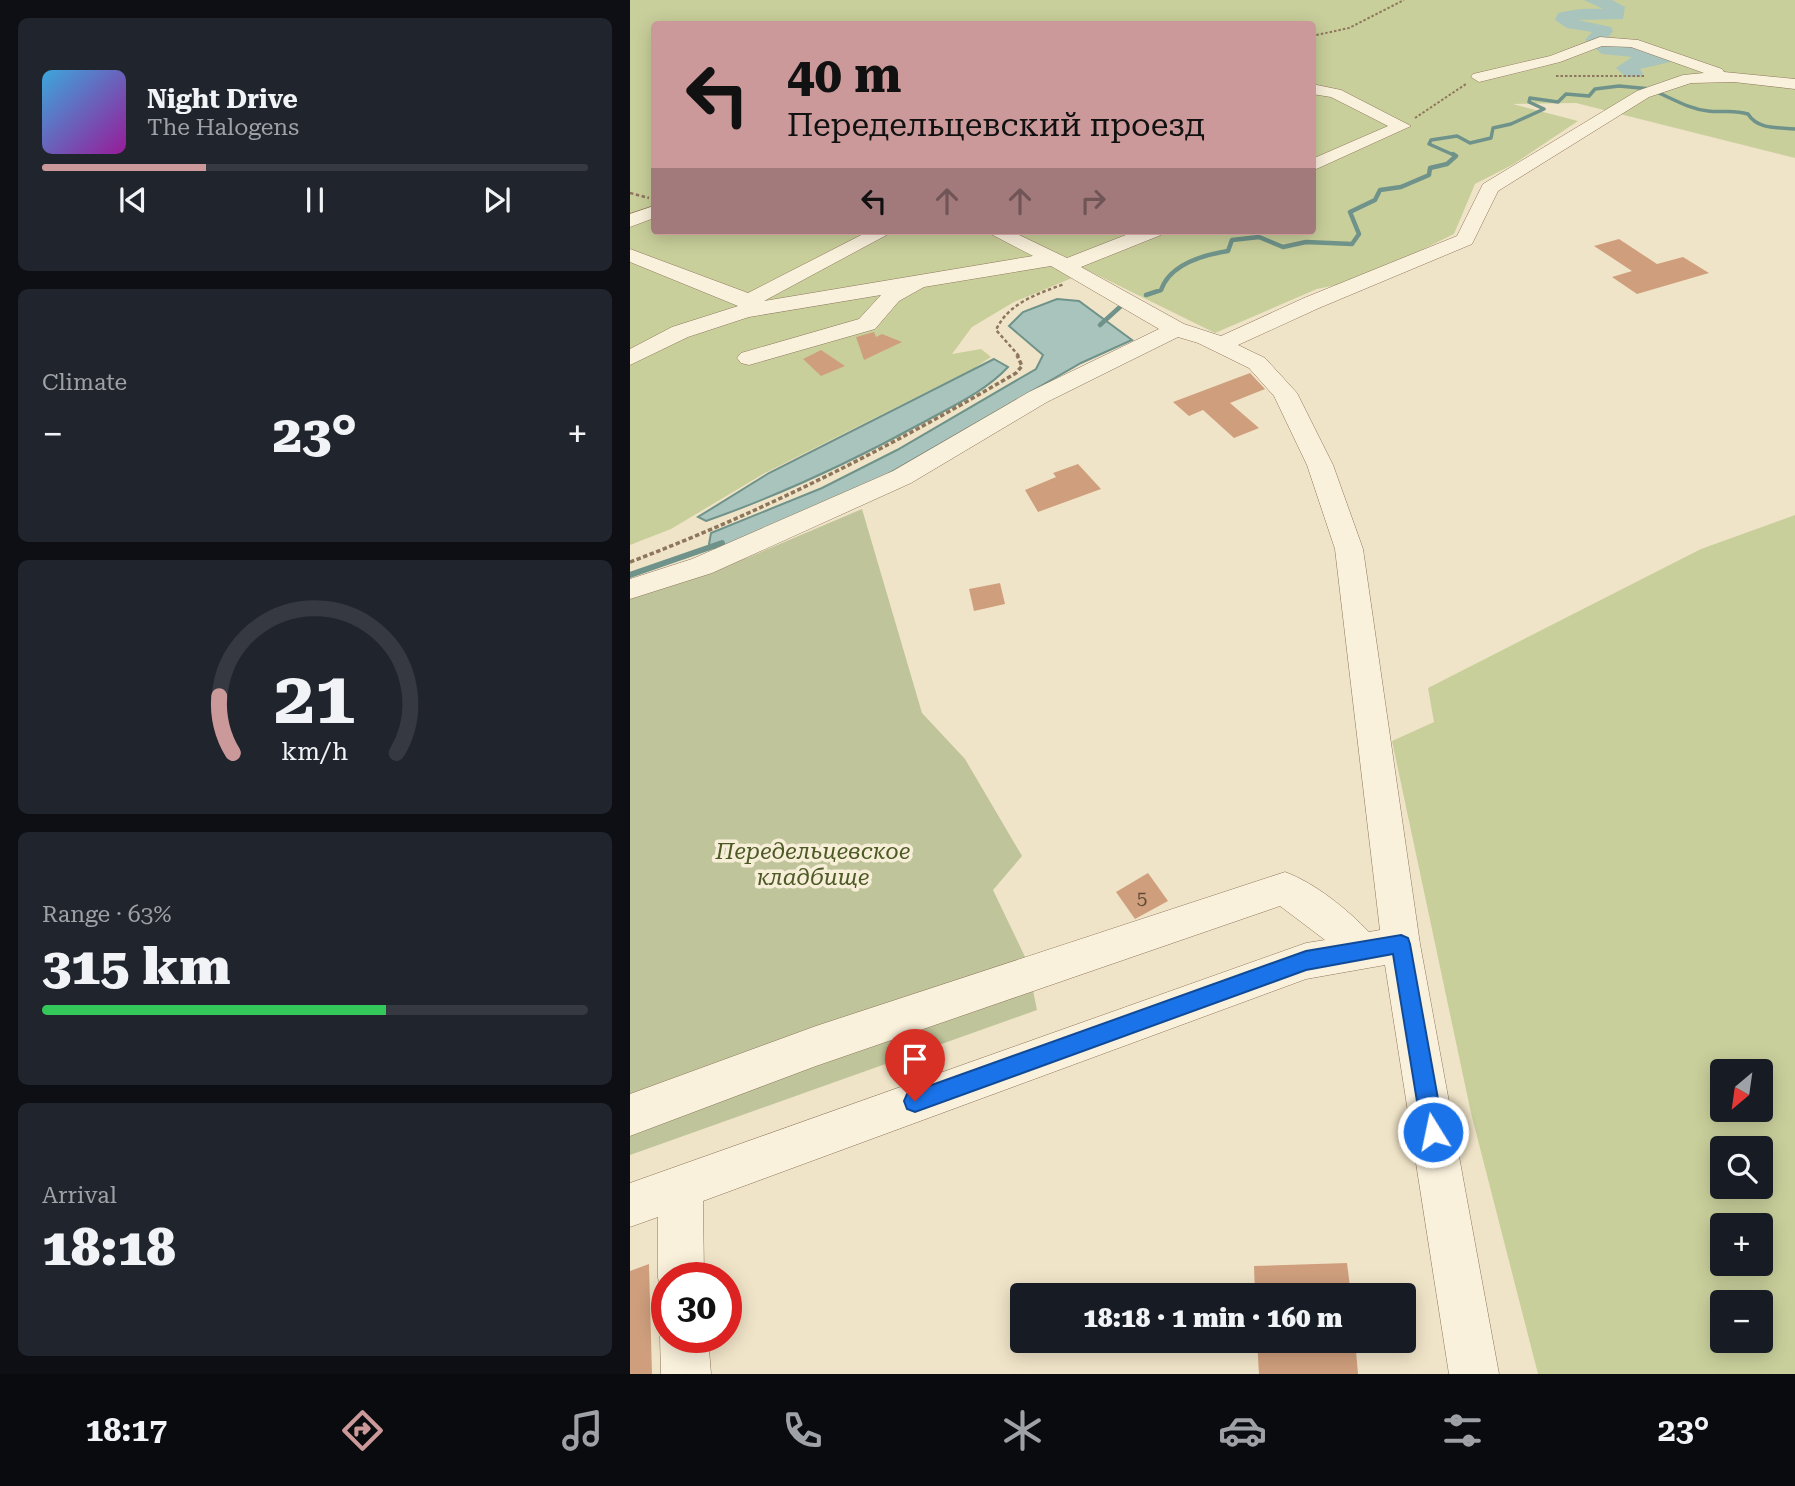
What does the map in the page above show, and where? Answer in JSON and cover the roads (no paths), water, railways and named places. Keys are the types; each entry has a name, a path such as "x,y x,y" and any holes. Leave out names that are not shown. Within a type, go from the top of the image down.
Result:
{"street":[{"path":"1479,77 1555,59 1600,41 1633,43 1734,77"},
{"path":"1221,345 1322,296 1362,284 1465,240 1490,188 1643,94 1689,78 1734,77 1795,84"},
{"path":"1316,90 1335,93 1402,126 1316,164"},
{"path":"630,221 651,213"},
{"path":"630,358 680,332 746,305 877,235"},
{"path":"1003,235 1176,329 1221,345 1257,363 1286,393 1320,465 1349,549 1381,948 1474,1374"},
{"path":"630,255 746,305 916,284 978,270 1067,268 1145,235"},
{"path":"749,358 867,324 891,296 916,284"},
{"path":"630,589 702,566 902,477 1038,397 1176,329"},
{"path":"630,1115 816,1046 1285,888 1343,930 1381,948"},
{"path":"630,1205 1306,961 1381,948"},
{"path":"680,1186 681,1262"},
{"path":"685,1353 686,1374"}],"water":[{"path":"1057,299 1079,301 1132,340 1081,363 853,494 718,550 709,544 711,533 822,488 897,450 1036,369 1043,355 1009,326 1023,312"},
{"path":"994,359 1008,367 989,384 956,405 843,464 762,500 706,521 698,517 769,473"}],"waterway":[{"path":"1593,0 1616,7 1617,15 1583,13 1564,17 1564,20 1604,31 1595,40 1608,50 1644,51 1663,58 1641,60 1626,68 1633,73"},
{"path":"1456,156 1429,144 1431,140 1457,136 1470,143 1491,138 1493,128 1511,124 1544,109 1529,102 1530,98 1558,102 1566,94 1589,96 1595,89 1619,86 1651,89"},
{"path":"1659,93 1695,108 1748,114 1763,125 1795,129"},
{"path":"1146,295 1161,290 1165,281 1188,262 1228,251 1232,240 1259,237 1283,247 1306,242 1352,244 1359,234 1350,212 1375,200 1380,190 1401,187 1429,175 1430,168 1447,164 1456,156"},
{"path":"1100,325 1121,306"},
{"path":"630,575 722,543"}],"park label":[{"name":"Передельцевское кладбище","path":"813,864"}]}
